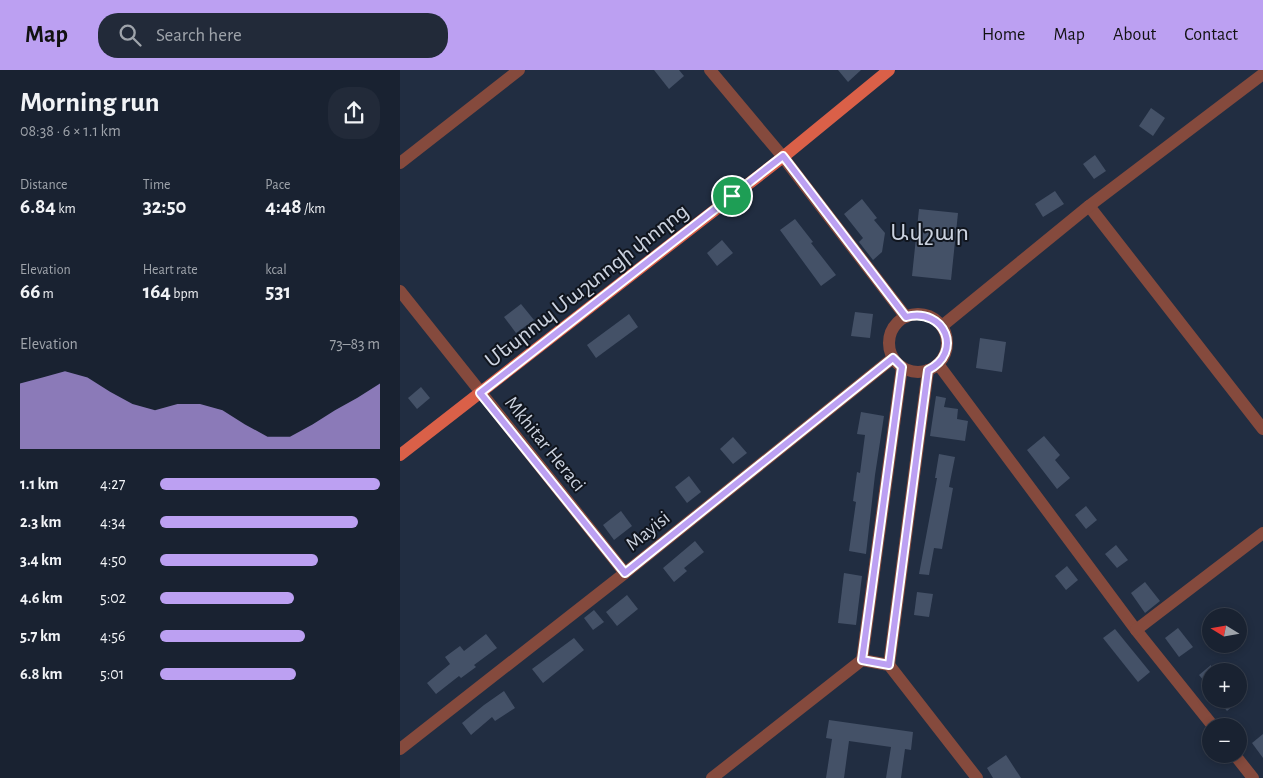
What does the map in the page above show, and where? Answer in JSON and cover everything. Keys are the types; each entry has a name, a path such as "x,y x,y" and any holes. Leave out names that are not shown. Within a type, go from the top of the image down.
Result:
{"main road":[{"name":"Մեսրոպ Մաշտոցի փողոց","path":"400,455 783,156 889,70"}],"street":[{"path":"400,163 519,70"},
{"path":"710,70 783,156 906,317"},
{"path":"942,326 1089,206 1261,74"},
{"path":"1089,206 1263,429"},
{"name":"Mkhitar Heraci","path":"400,291 625,573"},
{"path":"889,665 933,367 946,350 945,334 942,326 934,319 926,315 916,314 898,322 892,330 890,349 898,363 910,371 919,372 933,367"},
{"path":"712,778 862,660 898,363"},
{"name":"Mayisi","path":"400,749 898,363"},
{"path":"933,367 1136,630 1207,718"},
{"path":"1136,630 1263,533"},
{"path":"862,660 889,665 977,778"},
{"path":"1242,763 1254,778"}],"building":[{"path":"654,70 679,70 684,76 669,89"},
{"path":"838,70 861,70 848,82"},
{"path":"1151,108 1165,118 1153,136 1139,126"},
{"path":"1095,155 1106,171 1094,179 1083,164"},
{"path":"1055,191 1064,204 1043,217 1035,204"},
{"path":"862,199 877,218 874,220 885,233 882,252 873,260 859,242 863,238 844,214"},
{"path":"919,209 958,213 951,280 912,276"},
{"path":"795,219 836,275 821,286 780,230"},
{"path":"722,240 733,253 717,266 707,253"},
{"path":"521,304 534,320 516,333 504,317"},
{"path":"855,312 873,314 870,338 851,336"},
{"path":"629,314 638,327 596,358 587,345"},
{"path":"980,338 1006,342 1002,372 976,368"},
{"path":"421,387 430,398 417,409 408,398"},
{"path":"936,396 946,398 944,407 958,409 957,419 968,421 965,441 930,436"},
{"path":"861,412 884,416 866,554 849,551 856,502 853,501 857,472 860,473 865,435 857,434"},
{"path":"1044,436 1060,455 1055,460 1070,478 1057,489 1027,450"},
{"path":"733,437 747,453 733,464 720,449"},
{"path":"939,454 955,457 949,487 953,488 942,549 934,548 929,575 919,574 937,478 935,478"},
{"path":"689,476 701,492 687,503 675,487"},
{"path":"1086,506 1097,520 1086,529 1075,515"},
{"path":"621,511 632,526 614,540 603,525"},
{"path":"695,541 704,552 684,568 687,571 674,582 663,568"},
{"path":"1116,545 1128,560 1117,568 1105,554"},
{"path":"1067,566 1078,580 1066,590 1055,576"},
{"path":"844,573 862,576 856,625 838,623"},
{"path":"1145,582 1160,601 1145,613 1131,593"},
{"path":"917,592 933,594 929,617 914,615"},
{"path":"627,595 638,609 617,626 606,612"},
{"path":"594,610 604,622 593,630 584,618"},
{"path":"1178,628 1193,647 1179,657 1165,638"},
{"path":"1115,629 1150,672 1138,682 1103,638"},
{"path":"486,634 497,648 474,665 476,667 461,678 459,676 436,694 427,683 450,664 445,657 460,646 464,651"},
{"path":"574,638 584,650 543,683 532,669"},
{"path":"504,691 515,708 495,721 492,717 471,735 462,723"},
{"path":"829,720 913,732 911,750 905,749 901,778 886,778 891,747 849,741 844,778 826,778 832,739 826,738"},
{"path":"1263,734 1263,758 1252,743"},
{"path":"1006,755 1021,778 993,778 987,768"}],"district":[{"name":"Ավշար","path":"930,233"}],"route":[{"path":"783,156 906,317 916,314 926,315 942,326 945,334 947,342 943,358 933,368 928,370 889,665 862,660 902,367 893,358 625,573 480,393 732,196 783,156"}]}
